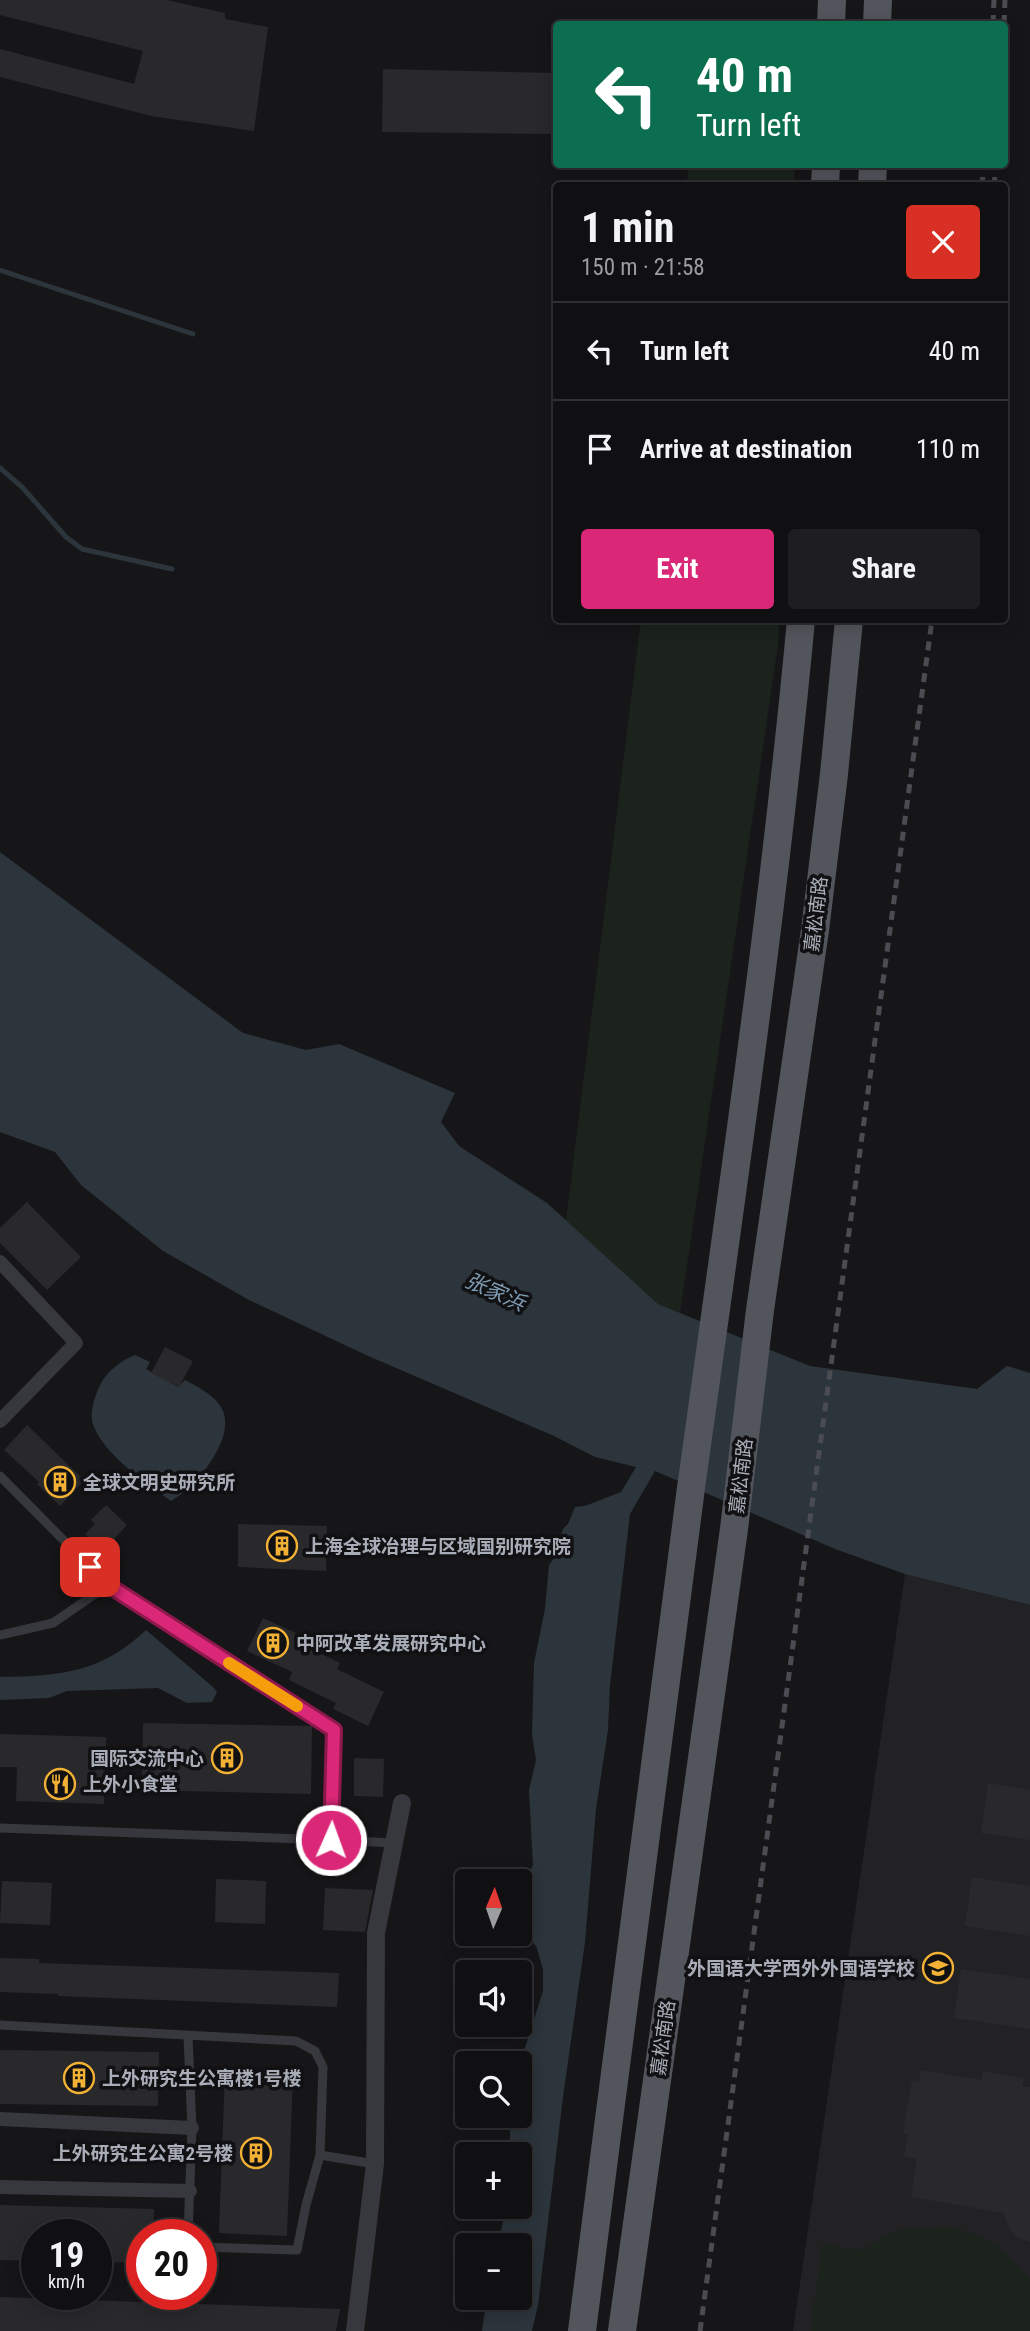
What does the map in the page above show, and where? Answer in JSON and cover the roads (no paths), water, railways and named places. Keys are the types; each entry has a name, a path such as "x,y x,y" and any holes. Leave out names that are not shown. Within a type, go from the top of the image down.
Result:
{"main road":[{"path":"831,21 832,0"},
{"path":"877,21 878,0"},
{"path":"582,2331 690,1495 769,925 801,623"},
{"name":"嘉松南路","path":"622,2331 816,917 849,623"}],"street":[{"path":"0,1262 76,1343 0,1421"},
{"path":"355,2331 375,2164 376,1933 402,1802"},
{"path":"0,2119 192,2128"},
{"path":"0,2186 190,2192"}],"lane":[{"path":"0,1476 108,1585 334,1730 331,1840"},
{"path":"0,1635 53,1623 108,1585"},
{"path":"0,1828 394,1843"},
{"path":"0,2025 296,2041 314,2051 323,2067 320,2155 297,2250 217,2248"},
{"path":"188,2037 192,2128 189,2219"},
{"path":"320,2155 375,2164"}],"water":[{"name":"张家浜","path":"0,852 243,1033 306,1050 339,1044 455,1093 441,1122 459,1146 547,1203 658,1304 810,1366 977,1389 1007,1366 1030,1373 1030,1605 905,1574 835,1549 655,1471 630,1514 610,1685 608,1730 596,1809 585,1942 538,2305 532,2331 482,2331 485,2310 532,2310 532,2233 501,2233 503,2219 532,2219 532,2142 510,2142 510,2128 532,2128 532,2051 521,2051 528,2037 532,2037 532,2026 543,1991 543,1970 537,1948 532,1941 533,1865 529,1790 536,1760 532,1735 534,1663 545,1609 549,1565 555,1557 563,1529 575,1507 585,1506 621,1492 636,1467 595,1457 554,1436 366,1355 249,1300 163,1251 81,1185 55,1152 0,1132"},
{"path":"135,1355 150,1362 146,1369 178,1387 185,1380 201,1389 217,1401 223,1411 225,1423 218,1449 191,1486 171,1501 115,1457 93,1424 93,1405 105,1377 124,1360"},
{"path":"146,1630 213,1687 217,1692 212,1702 187,1703 158,1688 67,1691 49,1698 0,1700 0,1677 61,1673 96,1664 113,1655"}],"waterway":[{"path":"0,270 193,334"},
{"path":"0,468 22,487 66,537 82,549 172,569"}],"railway":[{"path":"993,21 994,0"},
{"path":"1004,21 1005,0"},
{"path":"982,182 984,168"},
{"path":"994,182 996,168"},
{"path":"700,2331 932,623"}],"place":[{"name":"全球文明史研究所","path":"60,1482"},
{"name":"上海全球冶理与区域国别研究院","path":"282,1546"},
{"name":"中阿改革发展研究中心","path":"273,1643"},
{"name":"国际交流中心","path":"227,1758"},
{"name":"上外小食堂","path":"60,1784"},
{"name":"外国语大学西外外国语学校","path":"938,1968"},
{"name":"上外研究生公寓楼1号楼","path":"79,2078"},
{"name":"上外研究生公寓2号楼","path":"256,2153"}]}
